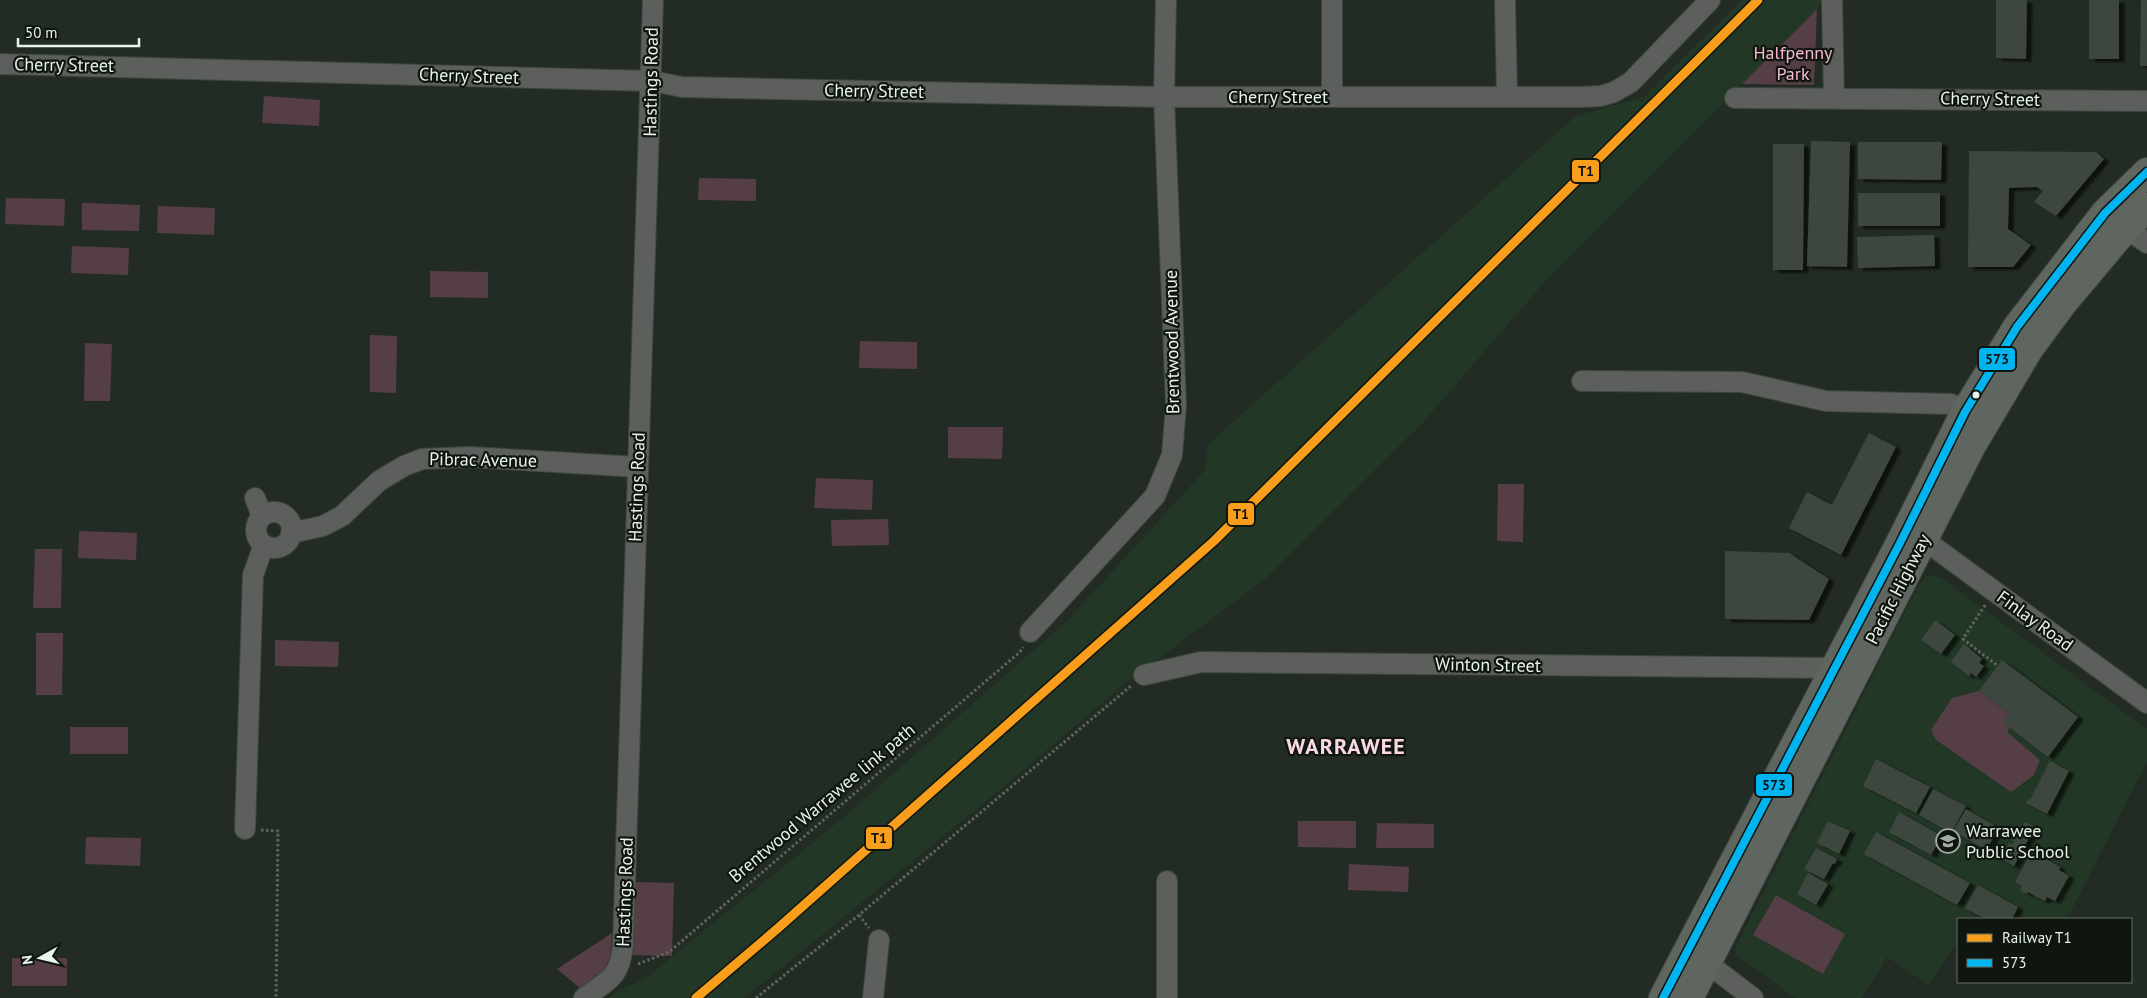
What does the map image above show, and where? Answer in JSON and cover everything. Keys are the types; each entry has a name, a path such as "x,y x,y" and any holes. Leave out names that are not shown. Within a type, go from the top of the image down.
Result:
{"highway":[{"name":"Pacific Highway","path":"1664,998 1833,668 1901,541 1964,412 2018,327 2105,213 2147,172"},
{"name":"Pacific Highway","path":"1689,998 1972,445 2029,349 2063,303 2136,236 2147,206"}],"street":[{"name":"Hastings Road","path":"616,973 622,960 623,944 652,81 653,0"},
{"name":"Brentwood Avenue","path":"1030,632 1155,496 1172,454 1176,405 1164,97 1166,0"},
{"path":"1332,0 1332,97"},
{"path":"1505,0 1507,97"},
{"name":"Cherry Street","path":"0,64 652,81 682,87 1164,97 1581,97 1601,96 1614,92 1631,82 1710,0"},
{"path":"1832,0 1834,98"},
{"name":"Cherry Street","path":"1735,98 2147,101"},
{"path":"1582,381 1742,382 1826,401 1951,404 1964,412"},
{"name":"Pibrac Avenue","path":"291,533 323,526 342,516 379,481 404,466 422,459 470,457 638,467"},
{"path":"259,507 284,516 290,524 291,533 286,543 281,546 275,548 264,545 258,538 256,529 259,507"},
{"name":"Finlay Road","path":"1923,539 2147,703"},
{"path":"245,829 253,575 264,545"},
{"name":"Winton Street","path":"1144,675 1201,662 1833,668"},
{"path":"1167,881 1167,998"},
{"path":"873,998 879,940"},
{"path":"1706,965 1716,970 1753,998"},
{"path":"584,998 616,973"}],"path":[{"path":"1987,602 1963,637 1998,666"},
{"name":"Brentwood Warrawee link path","path":"616,973 669,952 1020,652 1030,632"},
{"path":"756,998 859,915 1144,675"},
{"path":"245,829 278,831 276,998"}],"shaded area":[{"path":"1741,0 1825,0 1542,285 1425,420 1265,579 1123,685 999,791 744,998 609,998 619,990 646,978 844,817 1068,620 1205,470 1208,444 1576,116 1644,97"},
{"name":"Warrawee Public School","path":"1929,575 1941,578 2147,729 2147,762 2068,918 1957,918 1957,943 1929,985 1887,957 1862,998 1796,998 1737,956 1735,949 1918,586"}],"green space":[{"name":"Halfpenny Park","path":"1817,9 1814,85 1742,84"},
{"path":"264,96 320,100 319,126 262,123"},
{"path":"699,178 756,179 756,201 698,200"},
{"path":"6,198 65,199 64,226 5,224"},
{"path":"82,203 140,205 139,231 82,230"},
{"path":"158,206 215,208 214,235 157,233"},
{"path":"72,246 129,248 128,275 71,273"},
{"path":"430,271 488,272 488,298 430,297"},
{"path":"370,335 397,336 396,393 370,392"},
{"path":"860,341 917,342 917,369 859,368"},
{"path":"85,343 112,344 110,401 84,401"},
{"path":"948,427 1003,427 1002,459 948,458"},
{"path":"816,478 873,480 872,510 814,508"},
{"path":"1498,484 1524,484 1523,542 1497,541"},
{"path":"888,519 889,545 832,546 831,520"},
{"path":"79,531 137,533 136,560 78,558"},
{"path":"35,549 62,549 61,608 33,608"},
{"path":"36,633 63,633 62,695 36,695"},
{"path":"275,640 339,642 338,667 275,666"},
{"path":"1979,691 2009,713 2010,727 2007,732 2040,760 2034,775 2011,792 1936,740 1931,730 1952,698"},
{"path":"70,727 128,727 128,754 70,754"},
{"path":"1298,821 1356,821 1356,848 1298,847"},
{"path":"1377,823 1434,824 1434,848 1376,848"},
{"path":"86,837 141,838 140,866 85,864"},
{"path":"1349,864 1409,867 1408,892 1348,890"},
{"path":"635,882 674,883 672,956 633,955"},
{"path":"1776,895 1845,934 1823,974 1753,935"},
{"path":"612,933 609,961 602,971 580,988 557,969"},
{"path":"12,958 67,958 67,986 12,986"}],"building":[{"path":"1996,0 2027,0 2026,59 1996,58"},
{"path":"2089,0 2119,0 2119,59 2089,59"},
{"path":"2141,0 2147,0 2147,66 2140,66"},
{"path":"1811,141 1850,142 1847,267 1807,266"},
{"path":"1858,142 1942,142 1941,180 1858,179"},
{"path":"1773,144 1804,144 1803,270 1773,270"},
{"path":"1969,151 2096,152 2104,159 2056,216 2034,202 2043,191 2037,187 2009,188 2008,229 2031,245 2013,267 1968,267"},
{"path":"1858,193 1940,193 1940,226 1858,226"},
{"path":"1934,235 1935,266 1858,268 1857,237"},
{"path":"1869,433 1896,447 1841,555 1789,528 1807,492 1832,505"},
{"path":"1725,551 1789,553 1829,579 1809,620 1725,619"},
{"path":"1935,620 1955,635 1941,654 1921,640"},
{"path":"1964,644 1982,659 1979,663 1984,666 1976,677 1971,673 1969,676 1951,662"},
{"path":"2002,660 2078,717 2048,757 2002,722 2009,713 1979,691"},
{"path":"1876,759 1930,787 1916,813 1863,786"},
{"path":"2050,761 2069,771 2047,814 2026,803 2028,799 2030,800"},
{"path":"1933,789 1966,806 1951,833 1919,815"},
{"path":"1966,809 1999,828 1986,850 1953,831"},
{"path":"1899,812 1942,836 1931,855 1889,832"},
{"path":"1828,821 1850,831 1839,854 1817,843"},
{"path":"2025,822 2035,827 2014,866 2000,858 2009,843 2012,845 2014,841 2011,840 2019,825 2022,827"},
{"path":"1876,832 1970,883 1957,905 1864,854"},
{"path":"1816,848 1837,859 1824,879 1804,869"},
{"path":"2030,855 2042,861 2044,858 2060,867 2059,870 2069,876 2055,901 2047,897 2045,901 2028,892 2027,894 2020,890 2022,886 2015,882"},
{"path":"1808,873 1828,884 1816,905 1797,894"},
{"path":"1978,885 2018,907 2012,918 1984,918 1965,908"}],"rail line":[{"name":"T1","path":"696,998 777,929 1214,541 1758,0"}],"transit line":[{"name":"573","path":"1663,998 1901,541 1965,412 2017,327 2105,213 2147,172"}],"place":[{"name":"Warrawee Public School","path":"1948,841"}],"district":[{"name":"WARRAWEE","path":"1346,746"}]}
